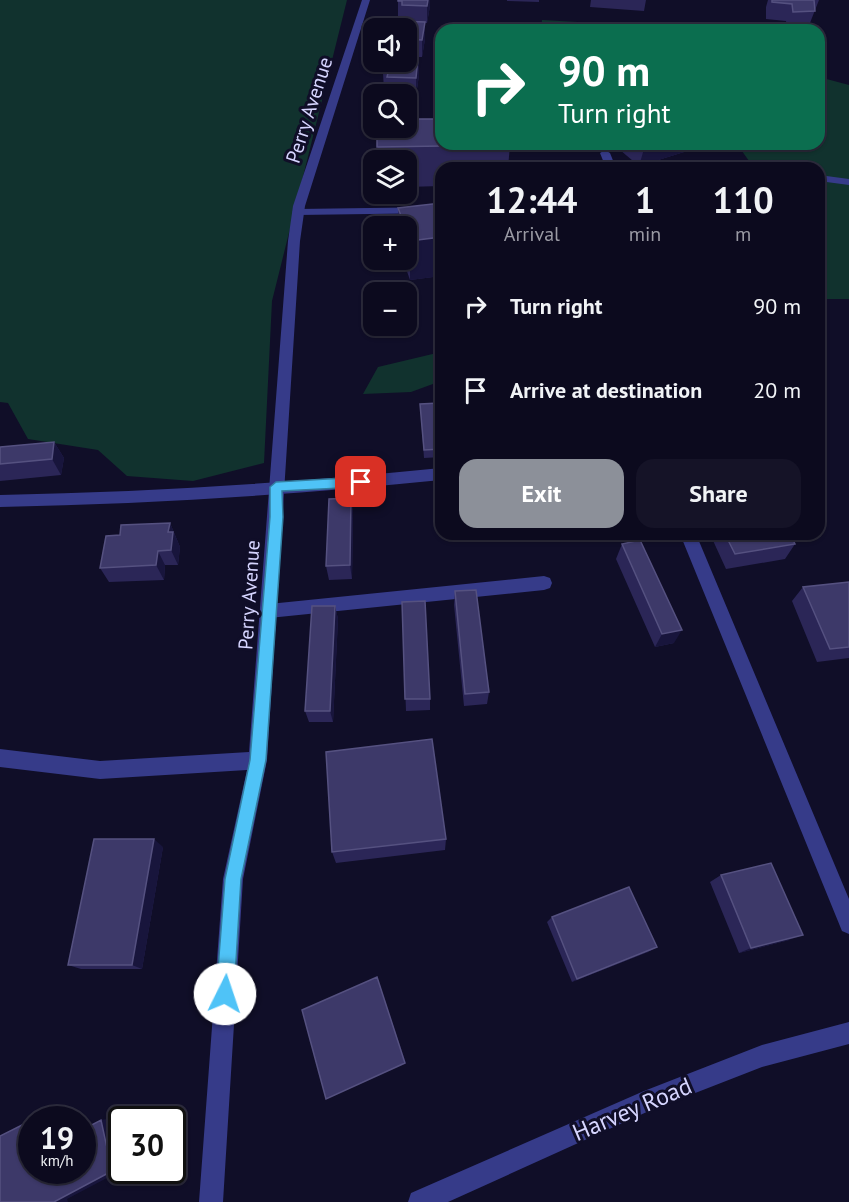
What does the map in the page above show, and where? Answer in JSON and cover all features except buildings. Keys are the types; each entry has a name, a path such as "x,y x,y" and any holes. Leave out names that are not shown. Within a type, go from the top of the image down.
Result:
{"street":[{"name":"Perry Avenue","path":"212,1202 233,879 258,760 294,240 298,212 366,0"},
{"path":"604,153 608,162"},
{"path":"825,179 849,182"},
{"path":"298,212 435,210"},
{"path":"0,501 138,498 341,484 435,475"},
{"path":"690,540 849,924"},
{"path":"269,611 544,583"},
{"path":"0,758 100,770 258,760"},
{"name":"Harvey Road","path":"420,1202 644,1102 762,1056 849,1033"}],"green space":[{"path":"0,0 347,0 272,301 264,463 193,481 127,476 98,450 28,439 8,403 0,402"},
{"path":"542,20 584,24 542,24"},
{"path":"825,79 849,85 849,299 825,299 825,162 750,162 741,150 825,150"},
{"path":"435,353 435,383 411,392 363,394 378,367"}],"route":[{"path":"225,994 233,879 258,760 276,517 276,487 361,482"}]}
